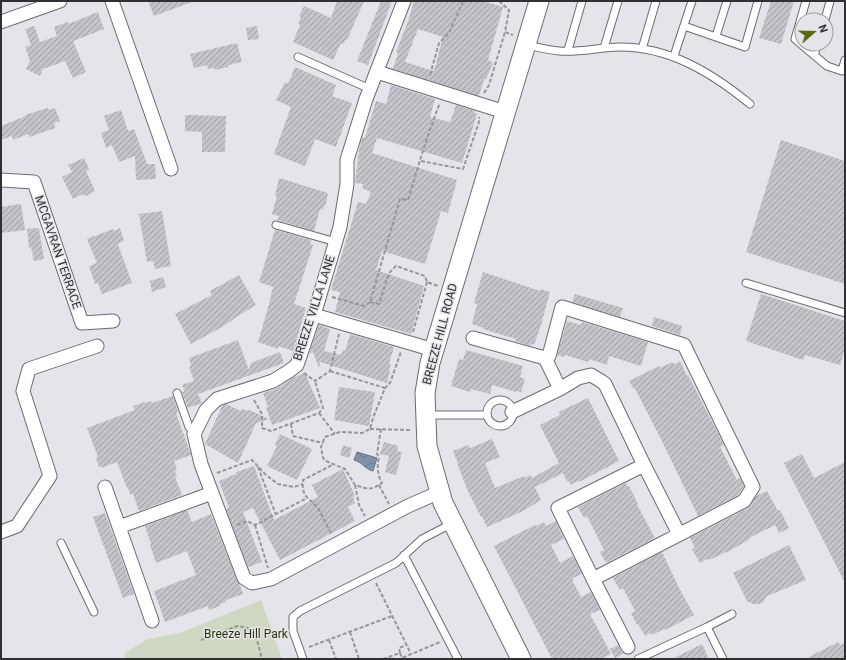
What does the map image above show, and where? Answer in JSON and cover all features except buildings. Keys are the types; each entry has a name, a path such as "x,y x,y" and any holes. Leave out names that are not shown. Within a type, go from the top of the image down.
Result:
{"street":[{"path":"1,22 60,1"},
{"path":"112,1 171,169"},
{"name":"BREEZE VILLA LANE","path":"194,434 206,410 217,399 273,381 297,365 314,315 340,227 347,184 347,160 370,89 404,1"},
{"name":"BREEZE HILL ROAD","path":"521,659 443,503 426,446 425,393 430,363 539,1"},
{"path":"377,72 505,112"},
{"name":"MCGAVRAN TERRACE","path":"1,180 34,182 82,323 113,320"},
{"path":"545,358 549,356 562,307 684,345 753,487 744,501 593,579"},
{"path":"314,315 434,350"},
{"path":"473,338 545,358 560,389"},
{"path":"1,532 17,526 50,476 23,391 29,369 97,346"},
{"path":"512,412 560,389 578,378 591,375 601,381 605,384 679,534"},
{"path":"194,434 201,464 225,530 244,578 252,582 271,579 408,506 440,492"},
{"path":"628,647 558,508 644,465"},
{"path":"105,487 152,621"},
{"path":"119,527 212,493"}],"lane":[{"path":"568,50 582,1"},
{"path":"604,48 618,1"},
{"path":"642,49 656,1"},
{"path":"674,56 692,1"},
{"path":"716,36 728,1"},
{"path":"684,26 745,47 758,1"},
{"path":"806,1 795,39 827,66 842,71 845,60"},
{"path":"827,12 830,1"},
{"path":"526,42 560,51 620,47 649,49 674,56 699,68 750,104"},
{"path":"298,57 370,89"},
{"path":"276,225 336,242"},
{"path":"746,283 845,313"},
{"path":"177,393 189,427 194,434"},
{"path":"498,400 506,402 512,412 510,421 503,426 494,425 488,419 487,414 491,404 498,400"},
{"path":"426,423 487,414"},
{"path":"303,659 293,631 293,617 300,611 396,563 422,538 453,523"},
{"path":"61,543 94,612"},
{"path":"404,555 458,659"},
{"path":"638,659 707,628 732,614"},
{"path":"707,628 723,659"}],"path":[{"path":"426,87 439,43 449,34 463,1"},
{"path":"420,160 463,169 479,122 477,103 489,85 505,32 509,10 499,1"},
{"path":"505,32 526,42"},
{"path":"320,293 364,306 370,302 400,199 408,200 428,133 444,93"},
{"path":"370,302 378,304 389,273 396,266 425,276 427,282 408,342 390,383 385,388 373,418 370,430"},
{"path":"427,282 452,290"},
{"path":"315,381 330,371 342,324"},
{"path":"248,389 262,414 262,428 270,431 319,413 323,408 315,381 295,366"},
{"path":"330,371 385,388"},
{"path":"319,413 335,434"},
{"path":"370,526 358,505 355,485 345,469 326,462 323,458 321,447 325,437 340,432 362,434 370,430 426,423"},
{"path":"291,424 293,436 323,443"},
{"path":"355,485 369,489 382,483 379,477 377,465 379,457 377,454 381,429"},
{"path":"206,477 252,460 266,475 278,484 294,487 303,484"},
{"path":"334,464 303,480 302,489 307,498 318,508 336,544"},
{"path":"258,466 276,515"},
{"path":"379,485 384,493"},
{"path":"255,525 307,498"},
{"path":"225,530 247,521 255,525 271,579"},
{"path":"372,575 411,654"},
{"path":"300,650 392,616"},
{"path":"201,640 237,626 248,628 257,640 262,659"},
{"path":"350,632 359,659"},
{"path":"407,645 399,648 402,658 447,639"},
{"path":"329,640 336,659"},
{"path":"383,659 400,653"}],"green space":[{"name":"Breeze Hill Park","path":"261,600 282,659 126,659 124,654 147,639 180,633"}],"water":[{"path":"357,452 377,458 373,471 354,460"}]}
